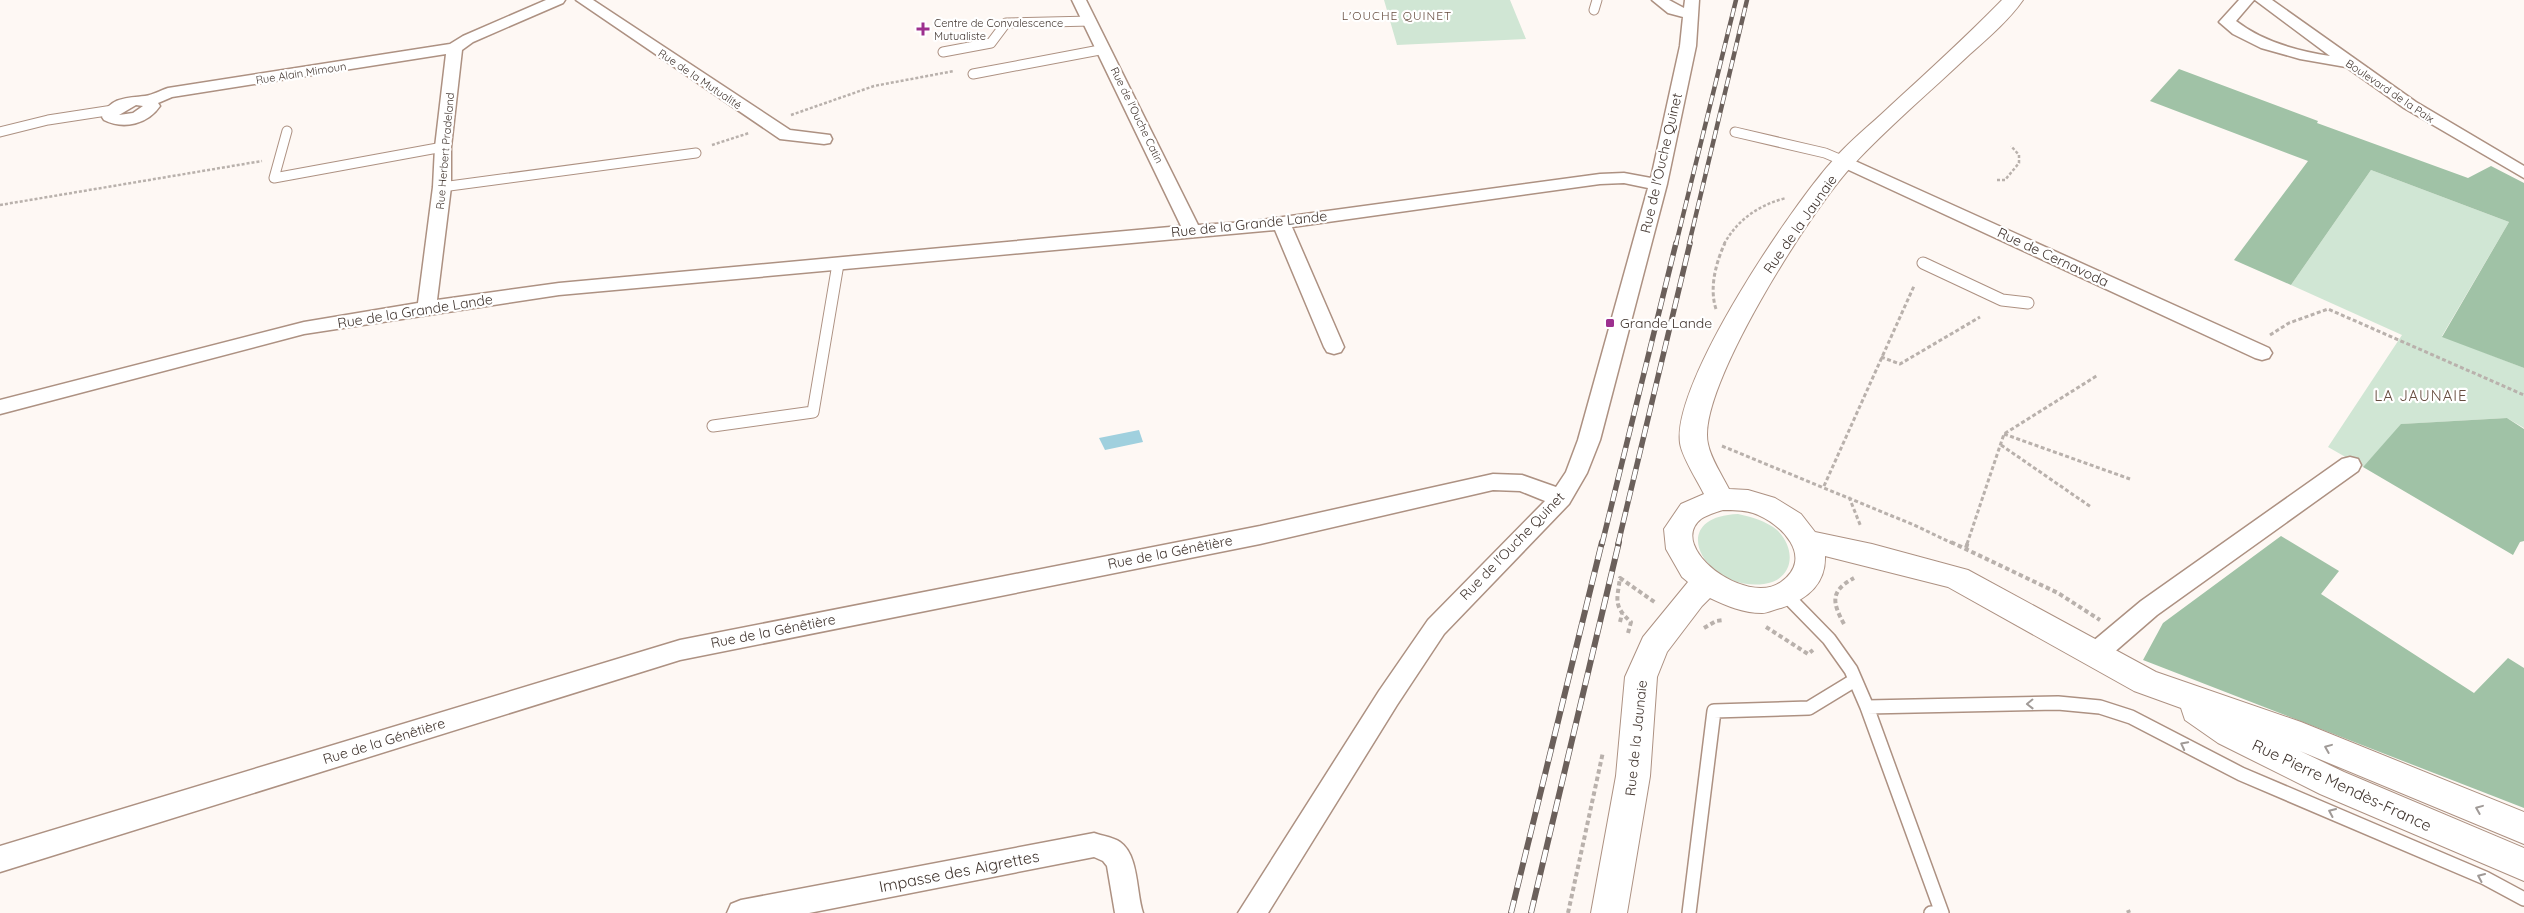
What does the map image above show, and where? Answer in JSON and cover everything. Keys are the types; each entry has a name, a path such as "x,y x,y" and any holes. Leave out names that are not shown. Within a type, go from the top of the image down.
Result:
{"main road":[{"name":"Rue de la Jaunaie","path":"1720,499 1694,444 1694,423 1703,390 1744,307 1817,193 1844,161 1977,37 2013,0"},
{"path":"1720,499 1749,501 1770,509 1789,520 1806,542 1811,557 1809,572 1801,586 1786,595 1761,600 1747,599 1719,590 1707,583 1685,561 1679,549 1678,537 1680,526 1694,508 1720,499"},
{"name":"Rue Pierre Mendès-France","path":"1806,542 1872,555 1958,578 2145,682 2289,732 2524,828"},
{"name":"Rue de la Jaunaie","path":"1609,913 1633,776 1641,677 1654,646 1691,597 1707,583"},
{"name":"Rue Pierre Mendès-France","path":"2168,691 2230,733 2392,809 2524,865"}],"street":[{"path":"454,48 468,38 558,0"},
{"name":"Rue de la Mutualité","path":"584,0 786,135 824,139"},
{"name":"Rue de l'Ouche Catin","path":"1079,0 1105,49 1192,230"},
{"name":"Rue de l'Ouche Quinet","path":"1252,913 1388,698 1436,627 1561,498 1576,474 1589,440 1658,184 1688,46 1692,8 1673,10 1659,0"},
{"path":"2247,0 2227,22 2239,33 2312,58 2348,62"},
{"name":"Boulevard de la Paix","path":"2262,0 2348,62 2431,118 2524,173"},
{"name":"Rue Alain Mimoun","path":"113,110 134,100 148,101 168,94 454,48"},
{"name":"Rue Herbert Pradeland","path":"427,308 442,188 443,148 454,48"},
{"name":"Rue de Cernavoda","path":"1844,161 2259,351"},
{"name":"Rue de la Grande Lande","path":"0,407 304,328 559,289 1281,223 1600,179 1624,178 1658,184"},
{"path":"1281,223 1334,347"},
{"path":"2095,654 2148,608 2350,465"},
{"name":"Rue de la Génêtière","path":"0,859 680,650 1260,535 1493,482 1522,483 1561,498"},
{"name":"Impasse des Aigrettes","path":"741,913 1094,845 1112,852 1121,868 1125,904 1129,913"}],"lane":[{"path":"1594,10 1597,0"},
{"path":"943,52 991,42 1006,23 1091,21"},
{"path":"973,74 1105,49"},
{"path":"0,132 48,120 113,110"},
{"path":"287,130 274,178 443,148"},
{"path":"1735,132 1825,154 1844,161"},
{"path":"442,188 696,153"},
{"path":"1923,263 2002,300 2028,304"},
{"path":"713,426 813,412 838,264"},
{"path":"1786,595 1828,639 1851,670 1867,707 1942,913 1931,913"},
{"path":"1689,913 1714,711 1809,708 1855,680"},
{"path":"1867,707 2058,703 2100,707 2131,717 2241,774 2485,878 2524,899"}],"path":[{"path":"696,153 841,96 874,86 966,68 973,74"},
{"path":"1997,180 2005,180 2019,166 2021,161 2019,154 2011,146"},
{"path":"0,205 280,158"},
{"path":"1732,329 1714,308 1713,271 1724,241 1750,212 1782,199 1817,193"},
{"path":"1824,486 1914,286"},
{"path":"2259,351 2282,325 2321,309 2328,309 2524,394"},
{"path":"1881,357 1900,364 1980,317"},
{"path":"1966,548 2004,434 2098,375"},
{"path":"2004,434 2130,479"},
{"path":"2001,445 2091,508"},
{"path":"1764,626 1808,654 1828,639 1848,631 1834,606 1835,593 1841,584 1858,576 1878,574 1849,497"},
{"path":"1626,641 1631,622 1622,614 1616,604 1620,578 1698,632 1716,621 1726,620"},
{"path":"1620,622 1622,614"},
{"path":"1568,913 1604,747"}],"green space":[{"path":"1384,0 1510,0 1526,39 1397,45"},
{"path":"2179,69 2318,121 2317,123 2468,178 2491,166 2524,183 2524,368 2442,337 2509,222 2371,170 2291,285 2234,260 2308,161 2150,101"},
{"path":"2371,170 2509,222 2442,336 2524,368 2524,428 2507,418 2402,424 2363,467 2328,447 2402,335 2291,285"},
{"path":"2507,418 2524,429 2524,541 2520,542 2513,555 2363,467 2401,424"},
{"path":"1738,514 1768,524 1777,530 1783,538 1790,554 1787,570 1782,577 1764,584 1743,583 1725,577 1711,566 1701,553 1698,540 1702,527 1715,518"},
{"path":"2281,536 2339,571 2321,594 2474,693 2508,658 2524,668 2524,808 2143,660 2163,623"}],"water":[{"path":"1139,430 1143,442 1105,450 1099,438"}],"railway":[{"path":"1676,244 1736,0"},
{"path":"1689,244 1747,0"},
{"path":"1602,544 1676,243"},
{"path":"1618,544 1690,243"},
{"path":"1511,913 1602,542"},
{"path":"1531,913 1619,542"}],"place":[{"name":"Centre de Convalescence Mutualiste","path":"923,29"},
{"name":"Grande Lande","path":"1610,323"}],"district":[{"name":"L'OUCHE QUINET","path":"1397,15"},
{"name":"LA JAUNAIE","path":"2421,395"}]}
